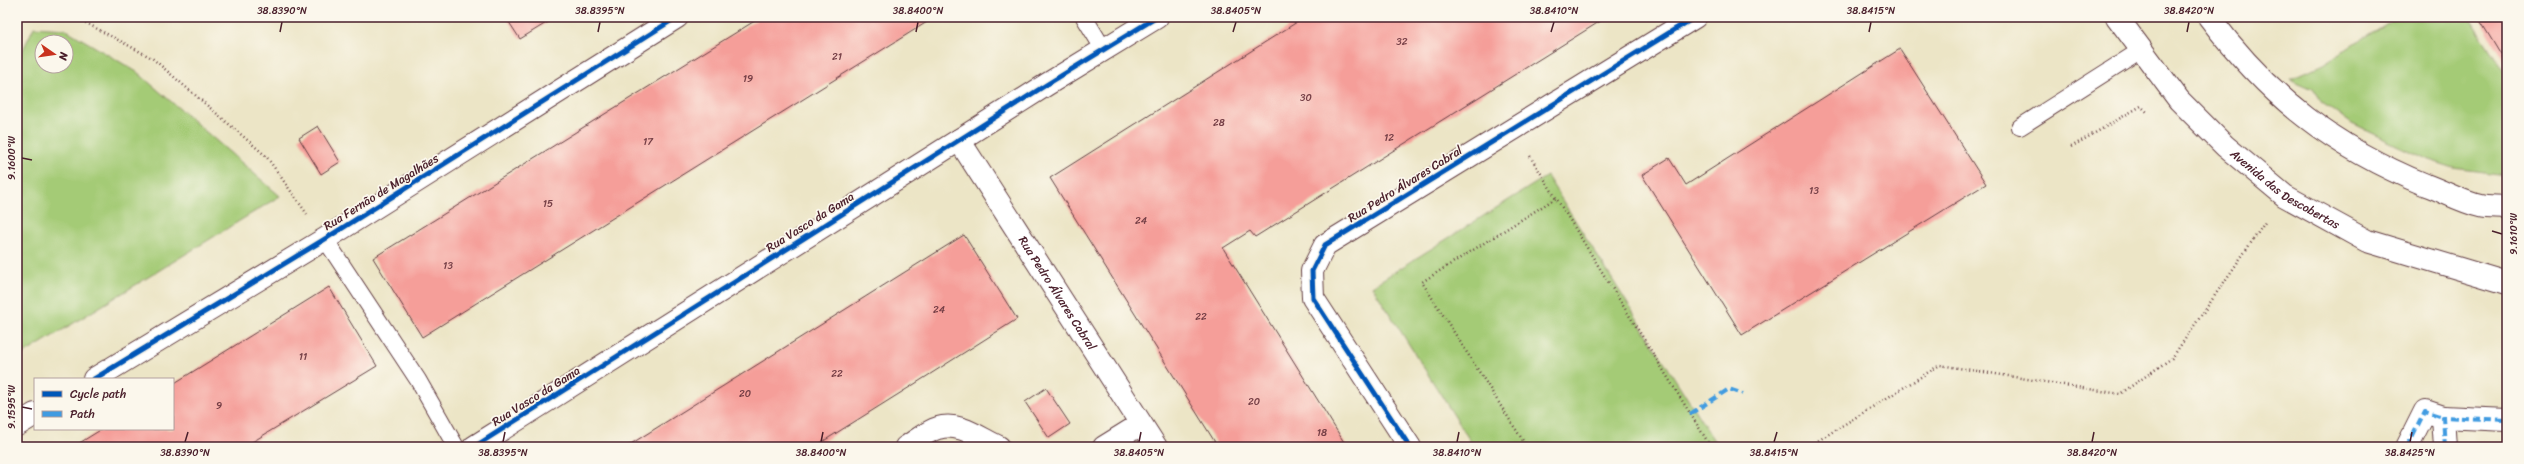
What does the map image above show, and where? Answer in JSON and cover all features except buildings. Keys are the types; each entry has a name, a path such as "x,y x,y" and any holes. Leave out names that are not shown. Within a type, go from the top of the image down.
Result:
{"street":[{"name":"Rua Fernão de Magalhães","path":"96,378 325,239 677,17"},
{"name":"Rua Vasco da Gama","path":"474,447 959,140 1158,17"},
{"name":"Rua Pedro Álvares Cabral","path":"1410,447 1313,298 1312,271 1325,245 1512,128 1695,17"},
{"name":"Avenida das Descobertas","path":"2118,17 2179,100 2230,151 2285,196 2367,241 2507,283"},
{"path":"2208,17 2226,40 2275,93 2320,130 2385,168 2480,206 2507,208"},
{"name":"Rua Pedro Álvares Cabral","path":"959,140 1156,447"},
{"path":"2407,447 2425,411 2443,417 2507,420"},
{"path":"17,425 34,415"},
{"path":"2443,417 2445,447"},
{"path":"1104,447 1141,424"},
{"path":"906,447 939,428 957,427 971,432 999,447"}],"lane":[{"path":"1084,17 1104,50"},
{"path":"2020,127 2141,50"},
{"path":"325,239 418,380 456,447"}],"path":[{"path":"75,17 152,58 266,156 325,239"},
{"path":"2071,147 2141,106 2151,116"},
{"path":"1512,128 1711,447"},
{"path":"1527,447 1422,282 1556,198"},
{"path":"1808,447 1940,365 2120,394 2172,358 2267,219"}],"green space":[{"path":"2397,17 2469,17 2507,76 2507,175 2454,168 2426,159 2352,124 2321,101 2313,89 2290,79 2323,64"},
{"path":"34,27 65,29 73,34 34,34 34,74 74,74 74,34 137,72 280,196 17,358 17,62"},
{"path":"1547,176 1718,447 1474,447 1372,286"}],"marked path":[{"path":"1690,414 1729,389 1743,394"},
{"path":"2407,447 2425,411 2443,417"},
{"path":"2445,447 2443,417 2507,420"}],"cycle path":[{"path":"96,378 325,239 677,17"},
{"path":"474,447 1046,85 1157,17"},
{"path":"1410,447 1313,298 1312,271 1325,245 1695,17"}]}
